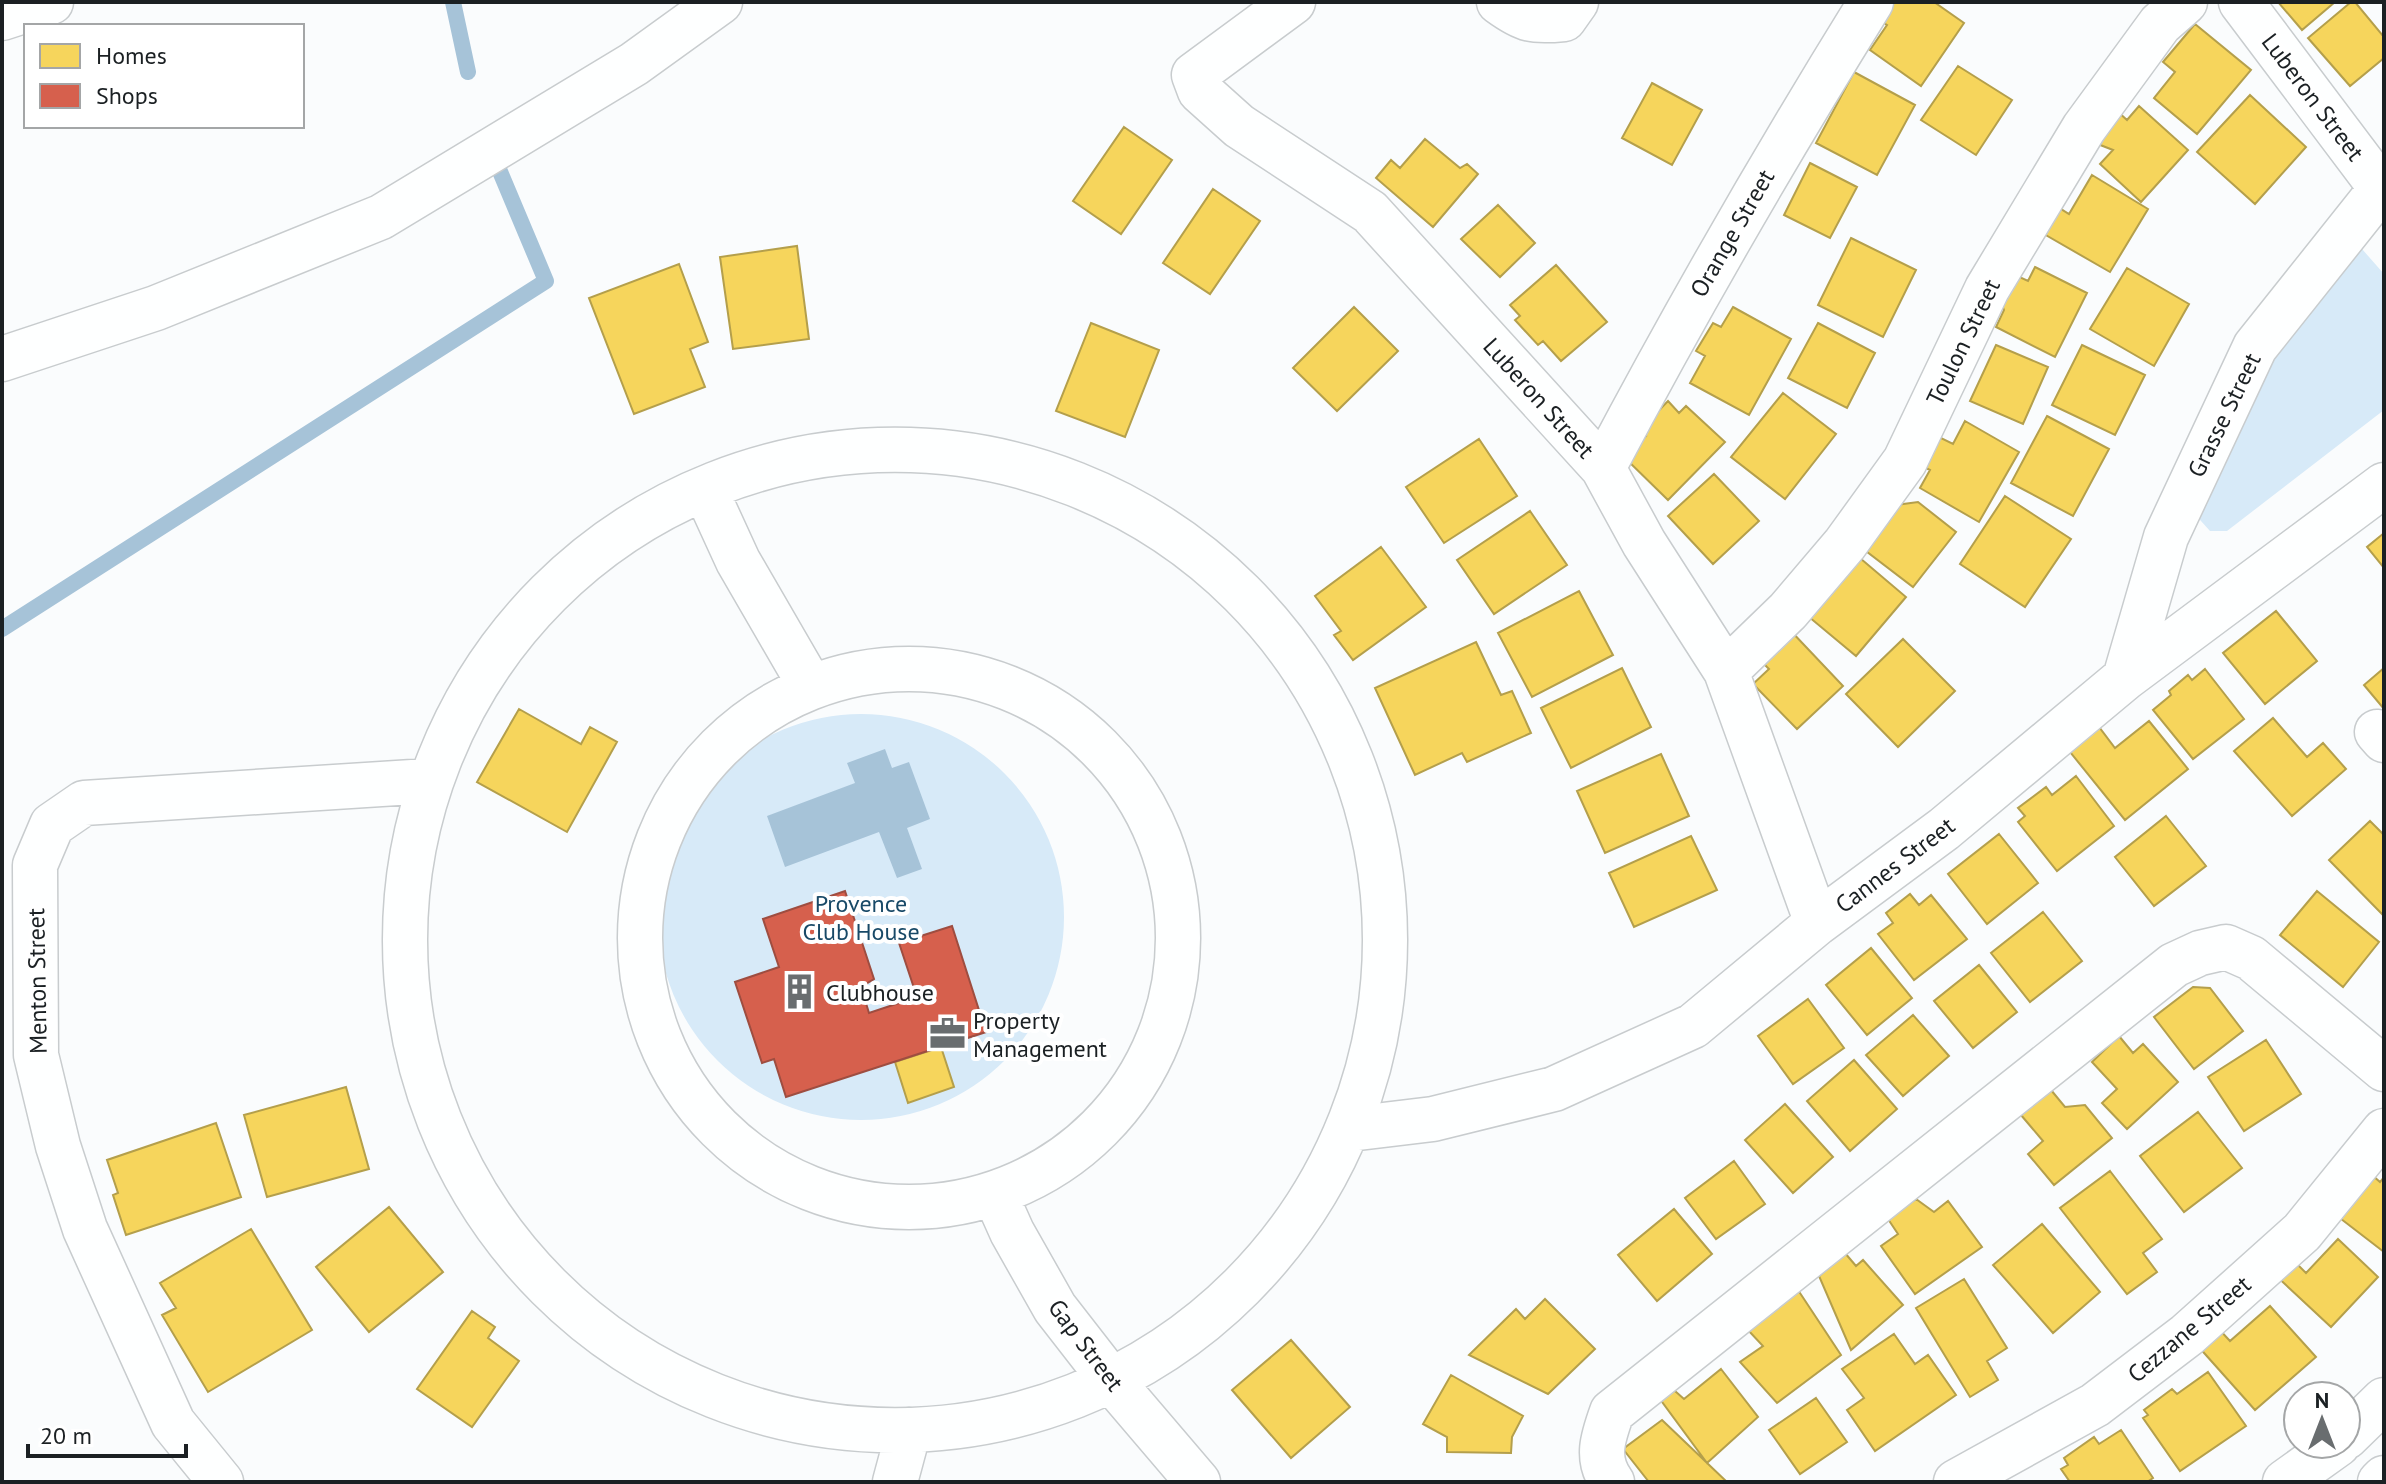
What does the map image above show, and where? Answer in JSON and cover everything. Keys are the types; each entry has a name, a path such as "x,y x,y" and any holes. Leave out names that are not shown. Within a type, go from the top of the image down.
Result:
{"street":[{"path":"2,18 51,2"},
{"name":"Luberon Street","path":"1293,2 1194,75 1200,91 1239,126 1370,212 1603,468 1644,543 1726,671 1817,923"},
{"path":"1499,2 1536,22 1564,19 1576,2"},
{"name":"Orange Street","path":"1603,468 1672,338 1782,146 1871,2"},
{"name":"Toulon Street","path":"1726,671 1788,611 1845,544 1905,461 1987,289 2084,128 2160,24 2185,2"},
{"name":"Luberon Street","path":"2241,2 2383,188"},
{"path":"2,359 156,308 381,217 634,64 711,5"},
{"name":"Grasse Street","path":"2125,678 2166,537 2255,347 2383,188"},
{"path":"918,451 990,460 1060,479 1126,508 1188,547 1243,594 1291,649 1329,710 1359,776 1378,845 1387,918 1385,989 1372,1061 1350,1129 1309,1203 1277,1249 1228,1301 1172,1344 1111,1380 1033,1409 979,1423 909,1430 823,1424 739,1405 660,1370 588,1323 525,1264 473,1195 435,1118 411,1035 402,950 408,864 428,781 462,706 508,637 536,607 565,577 631,527 705,489 774,466 845,453 918,451"},
{"name":"Cannes Street","path":"1350,1129 1433,1119 1554,1089 1693,1026 1817,923 1944,829 2125,678 2384,485"},
{"path":"705,489 738,561 811,687"},
{"path":"891,669 971,675 1048,706 1110,757 1155,824 1178,902 1177,983 1151,1061 1104,1126 1053,1167 995,1194 949,1205 902,1208 857,1203 775,1172 707,1118 660,1046 639,962 645,876 650,862 679,796 735,730 811,687 891,669"},
{"name":"Menton Street","path":"221,1482 173,1423 85,1229 58,1146 36,1055 35,865 52,825 84,803 428,781"},
{"path":"1612,1482 1602,1469 1601,1441 1612,1412 2174,965 2200,953 2226,947 2251,958 2384,1069"},
{"name":"Cezzane Street","path":"1956,1482 2095,1405 2187,1335 2302,1232 2384,1131"},
{"name":"Gap Street","path":"995,1194 1012,1232 1055,1308 1111,1380 1198,1482"},
{"path":"2362,1421 2384,1400"},
{"path":"895,1482 909,1430"},
{"path":"2285,1482 2316,1460"}],"green space":[{"path":"2362,249 2384,274 2384,410 2227,531 2210,531 2192,511 2192,490 2339,250"},
{"name":"Provence Club House","path":"861,714 901,718 939,729 974,748 1005,773 1030,804 1049,839 1060,877 1064,917 1060,957 1049,995 1030,1030 1005,1061 974,1086 939,1105 901,1116 861,1120 821,1116 783,1105 748,1086 717,1061 692,1030 673,995 662,957 658,917 662,877 673,839 692,804 717,773 748,748 783,729 821,718"}],"shaded area":[{"path":"885,749 892,768 909,762 930,819 907,828 922,869 897,878 879,832 785,867 767,816 855,783 847,763"}],"building: Homes":[{"path":"1888,2 1934,2 1964,23 1921,86 1870,50 1887,25 1876,18"},
{"path":"2278,2 2335,2 2302,30"},
{"path":"2351,2 2355,2 2384,37 2384,58 2350,86 2308,38"},
{"path":"2195,24 2251,70 2197,134 2154,98 2175,72 2163,62"},
{"path":"1958,66 2012,100 1976,155 1921,120"},
{"path":"1854,72 1915,105 1877,175 1816,143"},
{"path":"1652,83 1702,110 1672,165 1622,138"},
{"path":"2250,95 2306,147 2255,204 2197,152"},
{"path":"2139,106 2188,150 2141,202 2100,164 2113,150 2090,141 2117,111 2127,120"},
{"path":"1124,127 1172,160 1121,234 1073,201"},
{"path":"1425,139 1460,168 1467,164 1478,174 1433,227 1376,178 1391,160 1400,168"},
{"path":"1810,163 1857,187 1830,238 1784,215"},
{"path":"2092,175 2148,209 2110,272 2037,230 2053,204 2069,214"},
{"path":"1213,189 1260,221 1210,294 1163,263"},
{"path":"1498,205 1535,243 1500,277 1461,239"},
{"path":"1851,238 1916,270 1883,337 1818,305"},
{"path":"797,246 809,339 733,349 720,257"},
{"path":"679,264 708,342 690,349 705,387 634,414 589,298"},
{"path":"1556,265 1607,322 1561,361 1543,341 1538,345 1515,320 1520,316 1510,305"},
{"path":"2035,267 2087,293 2055,357 1996,327 2004,310 2000,300 2013,274 2028,281"},
{"path":"2127,268 2189,304 2154,366 2090,329"},
{"path":"1354,307 1398,351 1337,411 1293,368"},
{"path":"1733,307 1791,339 1749,415 1690,383 1705,356 1696,351 1713,323 1721,327"},
{"path":"1091,323 1159,350 1125,437 1056,411"},
{"path":"1818,323 1875,353 1847,408 1788,378"},
{"path":"1996,345 2048,367 2023,424 1970,401"},
{"path":"2082,345 2145,375 2115,435 2052,405"},
{"path":"1783,393 1836,434 1785,499 1731,457"},
{"path":"1668,401 1679,413 1686,406 1725,442 1668,500 1625,458 1646,436 1640,430"},
{"path":"2047,416 2109,449 2073,516 2011,483"},
{"path":"1965,421 2019,452 1979,522 1920,488 1930,470 1922,466 1939,437 1953,444"},
{"path":"1479,439 1517,496 1444,543 1406,487"},
{"path":"1714,474 1759,521 1713,564 1668,516"},
{"path":"2005,496 2071,539 2025,607 1960,564"},
{"path":"1918,502 1956,532 1913,587 1862,548 1896,505"},
{"path":"1530,511 1567,565 1494,614 1457,560"},
{"path":"2384,533 2384,568 2367,547"},
{"path":"1381,547 1426,607 1353,660 1334,635 1341,631 1315,596"},
{"path":"1854,553 1906,597 1856,656 1803,612"},
{"path":"1579,591 1613,655 1532,697 1498,633"},
{"path":"2276,611 2317,661 2265,704 2223,653"},
{"path":"1789,629 1843,686 1797,729 1753,684 1769,669 1758,658"},
{"path":"1903,639 1955,691 1898,747 1846,694"},
{"path":"1476,642 1501,695 1512,691 1531,733 1467,762 1462,753 1415,775 1375,688"},
{"path":"1622,668 1651,727 1571,768 1541,708"},
{"path":"2384,668 2384,709 2364,685"},
{"path":"2205,669 2244,719 2193,759 2153,710 2188,675 2192,680"},
{"path":"519,709 581,744 590,727 617,742 567,832 477,782"},
{"path":"2273,718 2307,757 2323,743 2346,769 2292,816 2234,751"},
{"path":"2149,721 2188,769 2125,820 2066,747 2096,723 2115,748"},
{"path":"1661,754 1689,816 1605,853 1577,791"},
{"path":"2076,776 2114,826 2057,871 2018,822 2025,816 2018,808 2046,787 2052,795"},
{"path":"2166,816 2206,866 2154,906 2115,857"},
{"path":"2370,821 2384,835 2382,914 2329,860"},
{"path":"1999,834 2038,883 1987,924 1948,874"},
{"path":"1691,836 1717,890 1634,927 1609,873"},
{"path":"2317,891 2379,942 2343,987 2280,935"},
{"path":"1910,894 1919,905 1931,895 1967,939 1914,980 1878,934 1893,923 1886,913"},
{"path":"2043,912 2082,961 2030,1002 1991,953"},
{"path":"1871,948 1912,998 1867,1035 1826,985"},
{"path":"1979,965 2017,1012 1973,1048 1934,1001"},
{"path":"2193,987 2210,988 2243,1031 2194,1069 2154,1017"},
{"path":"1808,999 1844,1048 1793,1084 1758,1036"},
{"path":"1913,1015 1949,1056 1903,1096 1866,1055"},
{"path":"2119,1036 2133,1053 2143,1044 2178,1082 2127,1129 2102,1103 2117,1089 2092,1062"},
{"path":"2266,1040 2301,1094 2244,1131 2208,1077"},
{"path":"941,1047 954,1087 908,1103 895,1062"},
{"path":"1854,1060 1897,1109 1850,1151 1807,1101"},
{"path":"346,1087 369,1169 267,1197 244,1115"},
{"path":"2051,1090 2065,1107 2085,1105 2112,1138 2054,1185 2028,1154 2043,1141 2021,1115"},
{"path":"1785,1104 1833,1157 1793,1193 1745,1140"},
{"path":"2198,1112 2242,1168 2184,1212 2140,1156"},
{"path":"216,1123 241,1197 126,1235 113,1195 118,1193 107,1160"},
{"path":"1734,1161 1765,1204 1716,1239 1685,1198"},
{"path":"2110,1171 2162,1239 2143,1253 2157,1272 2127,1294 2060,1208"},
{"path":"2372,1175 2380,1182 2384,1177 2384,1252 2332,1212"},
{"path":"1916,1199 1934,1212 1948,1201 1982,1247 1915,1294 1881,1246 1898,1234 1888,1219"},
{"path":"389,1207 443,1272 369,1332 316,1267"},
{"path":"1674,1209 1712,1254 1657,1301 1618,1255"},
{"path":"2042,1224 2100,1292 2053,1333 1993,1265"},
{"path":"251,1229 312,1330 208,1392 162,1315 176,1308 160,1283"},
{"path":"2338,1239 2378,1277 2331,1327 2273,1273 2289,1256 2306,1273"},
{"path":"1845,1253 1856,1266 1863,1260 1903,1305 1851,1350 1819,1276"},
{"path":"1964,1279 2007,1348 1987,1361 1998,1380 1970,1397 1916,1308"},
{"path":"1798,1290 1841,1355 1777,1403 1740,1362 1763,1346 1748,1330"},
{"path":"1545,1299 1595,1349 1548,1394 1469,1355 1516,1309 1525,1319"},
{"path":"2270,1306 2316,1357 2290,1380 2282,1380 2282,1387 2255,1410 2197,1345 2218,1328 2230,1341"},
{"path":"472,1311 495,1327 488,1338 519,1361 472,1427 417,1389"},
{"path":"1894,1334 1915,1364 1928,1355 1956,1395 1875,1451 1847,1410 1864,1398 1842,1369"},
{"path":"1291,1340 1350,1407 1291,1458 1232,1390"},
{"path":"1721,1369 1758,1417 1707,1463 1657,1395 1667,1384 1684,1399"},
{"path":"2208,1372 2246,1426 2180,1471 2143,1418 2148,1415 2144,1410 2172,1389 2177,1394"},
{"path":"1451,1375 1523,1416 1512,1437 1511,1453 1447,1452 1447,1437 1423,1424"},
{"path":"1816,1398 1847,1442 1800,1474 1769,1430"},
{"path":"1662,1420 1727,1482 1649,1482 1623,1449"},
{"path":"2121,1430 2153,1478 2147,1482 2070,1482 2061,1469 2068,1465 2064,1458 2094,1437 2099,1444"}],"building: Shops":[{"name":"Clubhouse","path":"845,891 874,979 861,987 869,1013 917,997 899,943 952,926 986,1032 786,1097 774,1059 762,1063 735,982 779,967 763,919"}],"waterway":[{"path":"453,2 468,72"},
{"path":"2,629 546,281 496,162"}],"place":[{"name":"Clubhouse","path":"800,992"},
{"name":"Property Management","path":"947,1034"}]}
